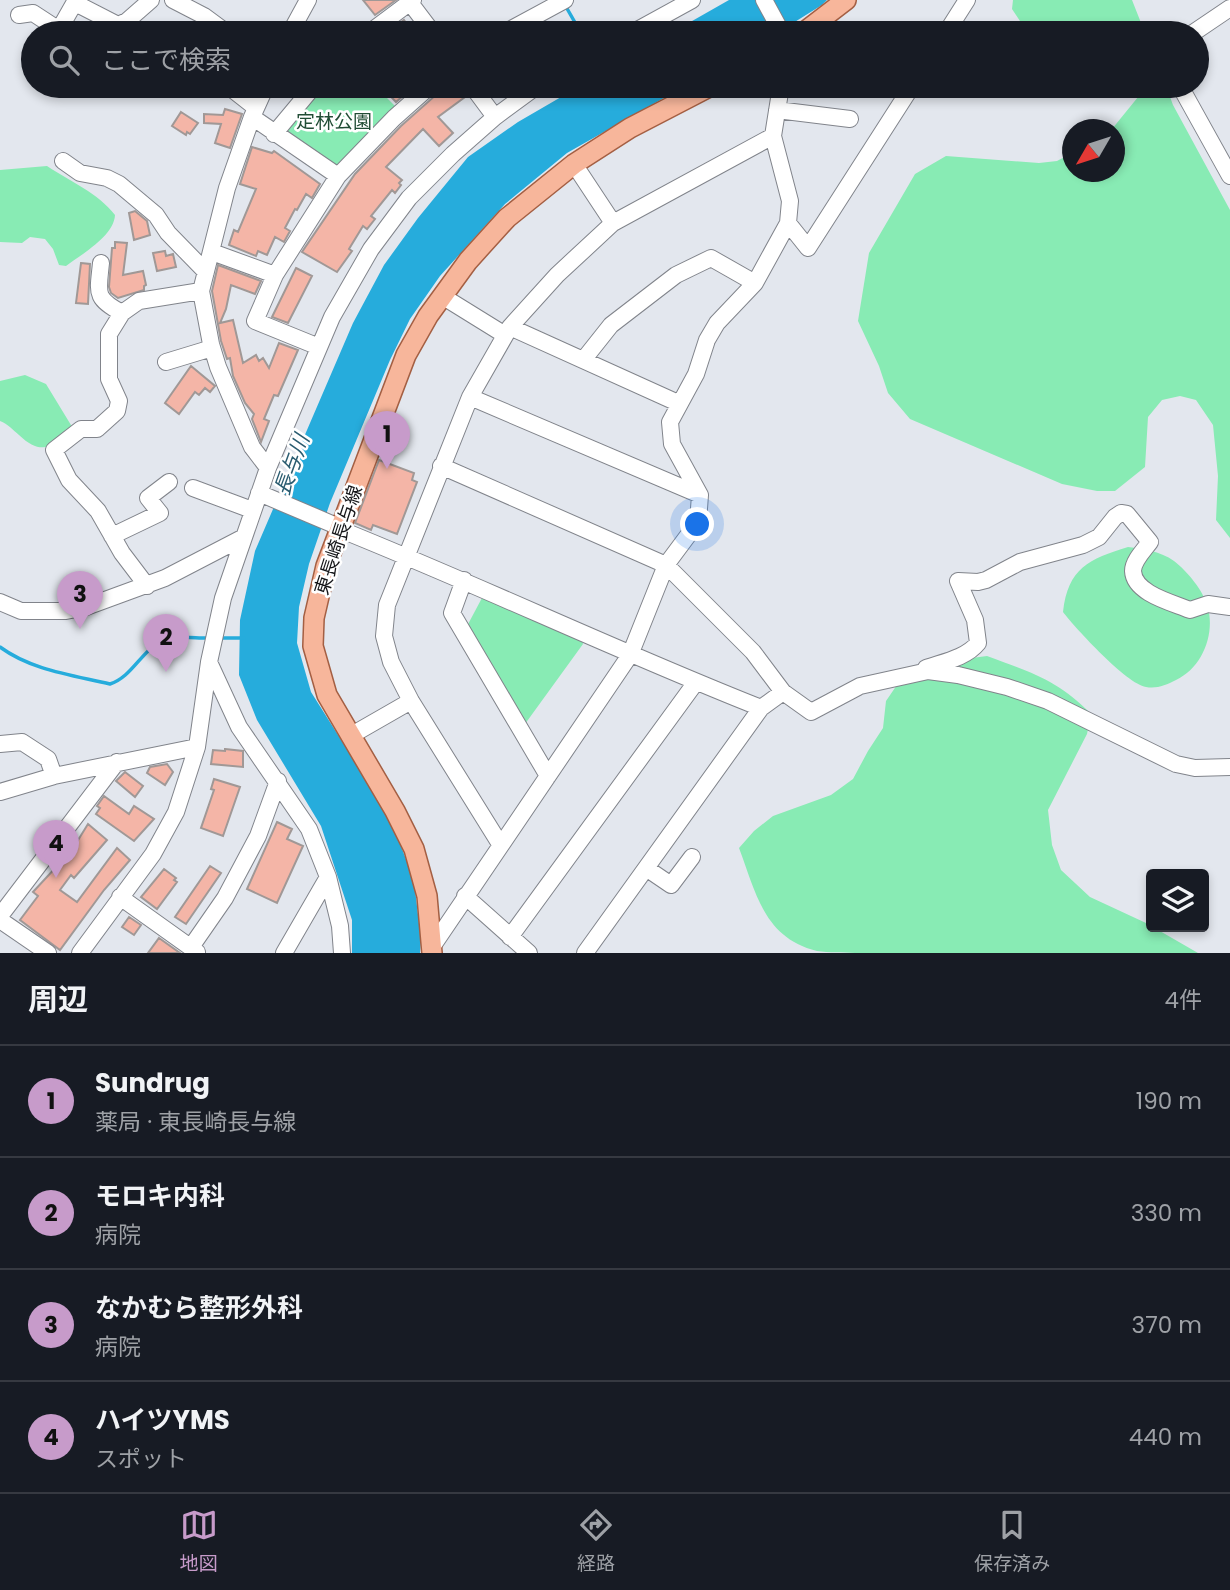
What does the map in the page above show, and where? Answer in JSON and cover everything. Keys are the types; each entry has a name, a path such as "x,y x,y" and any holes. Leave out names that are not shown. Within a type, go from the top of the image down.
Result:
{"main road":[{"path":"819,21 846,0"},
{"name":"東長崎長与線","path":"432,950 427,896 414,849 395,811 327,695 313,646 314,618 335,526 406,355 442,296 468,261 507,219 574,164 630,128 688,98"}],"street":[{"path":"128,21 151,0"},
{"path":"173,0 194,5 212,21"},
{"path":"297,21 308,0"},
{"path":"654,21 692,0"},
{"path":"764,0 775,21"},
{"path":"954,21 967,0"},
{"path":"384,21 410,1 424,21"},
{"path":"526,21 563,1"},
{"path":"65,21 75,2 112,21"},
{"path":"1209,21 1230,8"},
{"path":"19,15 33,13 46,21"},
{"path":"240,98 274,134 338,176"},
{"path":"261,98 227,188 201,291 212,348 252,447 268,468"},
{"path":"274,134 304,98"},
{"path":"319,347 255,321 275,275 338,176 416,98"},
{"path":"481,98 495,117"},
{"path":"80,953 153,854 176,812 197,747 209,662 223,598 252,510 263,495 268,468 332,317 371,249 402,208 453,154 521,98"},
{"path":"432,950 465,896 630,655 666,565 698,522 700,495 673,444 670,422 696,374 707,340 717,323 755,284 788,223 790,201 773,135 779,98"},
{"path":"788,223 808,248 904,98"},
{"path":"1187,98 1230,176"},
{"path":"777,110 850,119"},
{"path":"500,844 411,701 391,662 384,636 387,605 470,397 508,331 557,275 613,223 773,135"},
{"path":"63,161 80,173 107,178 119,184 156,215 168,233 206,271"},
{"path":"574,164 613,223"},
{"path":"212,252 275,275"},
{"path":"584,359 611,325 676,275 711,258 755,284"},
{"path":"101,263 98,292 104,304 122,313"},
{"path":"147,586 98,511 69,480 54,450 81,429 97,429 117,411 119,401 109,379 109,334 122,313 139,301 201,291"},
{"path":"442,296 508,331 584,359 678,403"},
{"path":"166,362 212,348"},
{"path":"470,397 700,495"},
{"path":"441,466 666,565 753,652 783,692 811,712 860,686 928,671 958,674 1048,701 1175,764 1195,768 1230,767"},
{"path":"112,536 160,513 148,498 169,482"},
{"path":"193,488 252,510"},
{"path":"263,495 464,580 630,655 761,708"},
{"path":"904,677 964,655 972,651 978,643 975,620 958,581 986,580 1020,562 1083,545 1099,537 1121,513 1127,514 1150,542 1133,571 1137,583 1147,592 1190,610 1208,604 1230,607"},
{"path":"0,602 21,611 66,611 86,607 147,586 242,538"},
{"path":"464,580 452,613 548,776"},
{"path":"209,662 239,727 309,829 328,877 340,926 342,953"},
{"path":"510,937 696,682"},
{"path":"585,953 761,708 783,692"},
{"path":"350,736 411,701"},
{"path":"0,744 22,742 48,759 54,776"},
{"path":"0,792 54,776 197,747"},
{"path":"48,953 0,918 117,762"},
{"path":"120,897 195,950 258,836 278,781"},
{"path":"646,868 671,885 692,857"},
{"path":"284,953 328,877"},
{"path":"465,896 529,953"}],"green space":[{"path":"1013,0 1132,0 1140,21 1020,21 1012,9"},
{"name":"定林公園","path":"312,98 387,98 396,107 338,169 286,135 287,126"},
{"path":"1137,98 1170,98 1230,210 1230,538 1216,520 1218,476 1213,425 1196,400 1180,396 1162,400 1148,417 1145,467 1115,491 1097,491 1062,484 910,419 888,393 858,321 869,253 915,174 946,156 1039,163 1062,158 1062,182 1125,182 1125,119 1120,119"},
{"path":"47,166 92,194 115,215 103,237 66,266 59,265 53,249 45,239 30,237 22,243 0,242 0,170"},
{"path":"25,375 46,384 74,430 47,447 34,446 0,421 0,381"},
{"path":"1128,547 1158,553 1174,561 1194,582 1208,608 1210,629 1199,659 1185,675 1158,687 1146,687 1127,676 1090,642 1063,612 1075,575 1092,561"},
{"path":"483,596 582,640 583,644 525,724 466,628"},
{"path":"987,656 1030,672 1055,685 1091,714 1087,734 1048,810 1052,845 1061,870 1090,897 1146,923 1146,932 1162,932 1198,953 826,952 799,945 774,925 757,897 739,848 773,816 831,795 853,779 883,728 886,701 901,679 934,663"}],"water":[{"path":"729,0 827,0 796,21 692,21"},
{"name":"長与川","path":"559,98 664,98 567,153 505,204 440,276 410,319 390,360 330,503 309,564 299,607 297,643 311,692 391,819 414,881 421,940 420,953 352,953 352,920 321,826 257,720 239,675 240,620 255,551 353,323 384,265 468,157 518,122"}],"building":[{"path":"363,0 396,0 375,15"},
{"path":"432,98 464,98 438,117 453,133 439,146 423,129 386,167 402,180 399,183 401,185 395,193 392,190 371,216 375,219 367,229 363,226 349,249 352,251 337,272 302,252 355,174"},
{"path":"225,109 242,114 230,148 215,143 221,124 204,123 204,114 223,115"},
{"path":"181,112 198,123 190,134 187,132 186,135 172,126"},
{"path":"252,147 272,153 274,151 320,184 312,198 306,194 297,210 295,209 285,228 290,231 284,242 275,237 267,255 258,251 256,256 229,245 234,230 238,232 256,189 240,184"},
{"path":"135,211 147,221 150,235 134,240 129,213"},
{"path":"115,242 127,243 123,275 143,271 146,285 144,290 118,298 111,293 109,287 112,248 115,248"},
{"path":"165,251 166,256 173,254 176,267 157,271 153,253"},
{"path":"81,263 90,264 88,304 76,303"},
{"path":"218,265 261,281 255,294 231,285 220,323 233,320 243,363 256,355 259,361 263,358 269,368 279,343 298,350 278,396 274,395 264,419 269,421 261,442 252,419 254,414 245,403 233,376 230,358 227,359 221,341 212,291"},
{"path":"296,268 312,276 288,323 272,317"},
{"path":"191,366 215,386 210,392 205,388 199,395 195,392 179,414 165,403"},
{"path":"379,460 414,473 412,480 417,482 397,534 373,525 371,530 355,523"},
{"path":"213,750 243,751 243,767 211,764"},
{"path":"167,764 173,772 165,785 147,773 150,767"},
{"path":"125,772 143,786 135,797 116,781"},
{"path":"214,779 240,787 223,836 201,828 214,790 211,789"},
{"path":"104,796 129,814 134,806 154,819 134,841 96,814 100,808 97,806"},
{"path":"277,822 292,829 287,839 303,846 277,903 247,889"},
{"path":"88,824 107,840 74,878 71,875 60,890 77,902 117,848 130,860 104,890 60,950 20,920 38,896 33,892 72,850"},
{"path":"210,866 221,873 186,924 175,917"},
{"path":"164,869 176,878 174,880 177,882 157,909 141,897"},
{"path":"129,917 141,925 134,935 122,927"},
{"path":"159,938 180,953 148,953"}],"waterway":[{"path":"565,5 574,21"},
{"path":"0,647 38,666 110,684 118,681 162,641 178,637 207,638"},
{"path":"222,638 244,638"}],"place":[{"name":"Sundrug","path":"387,469"},
{"name":"なかむら整形外科","path":"80,629"},
{"name":"モロキ内科","path":"166,672"},
{"name":"ハイツYMS","path":"56,878"}]}
